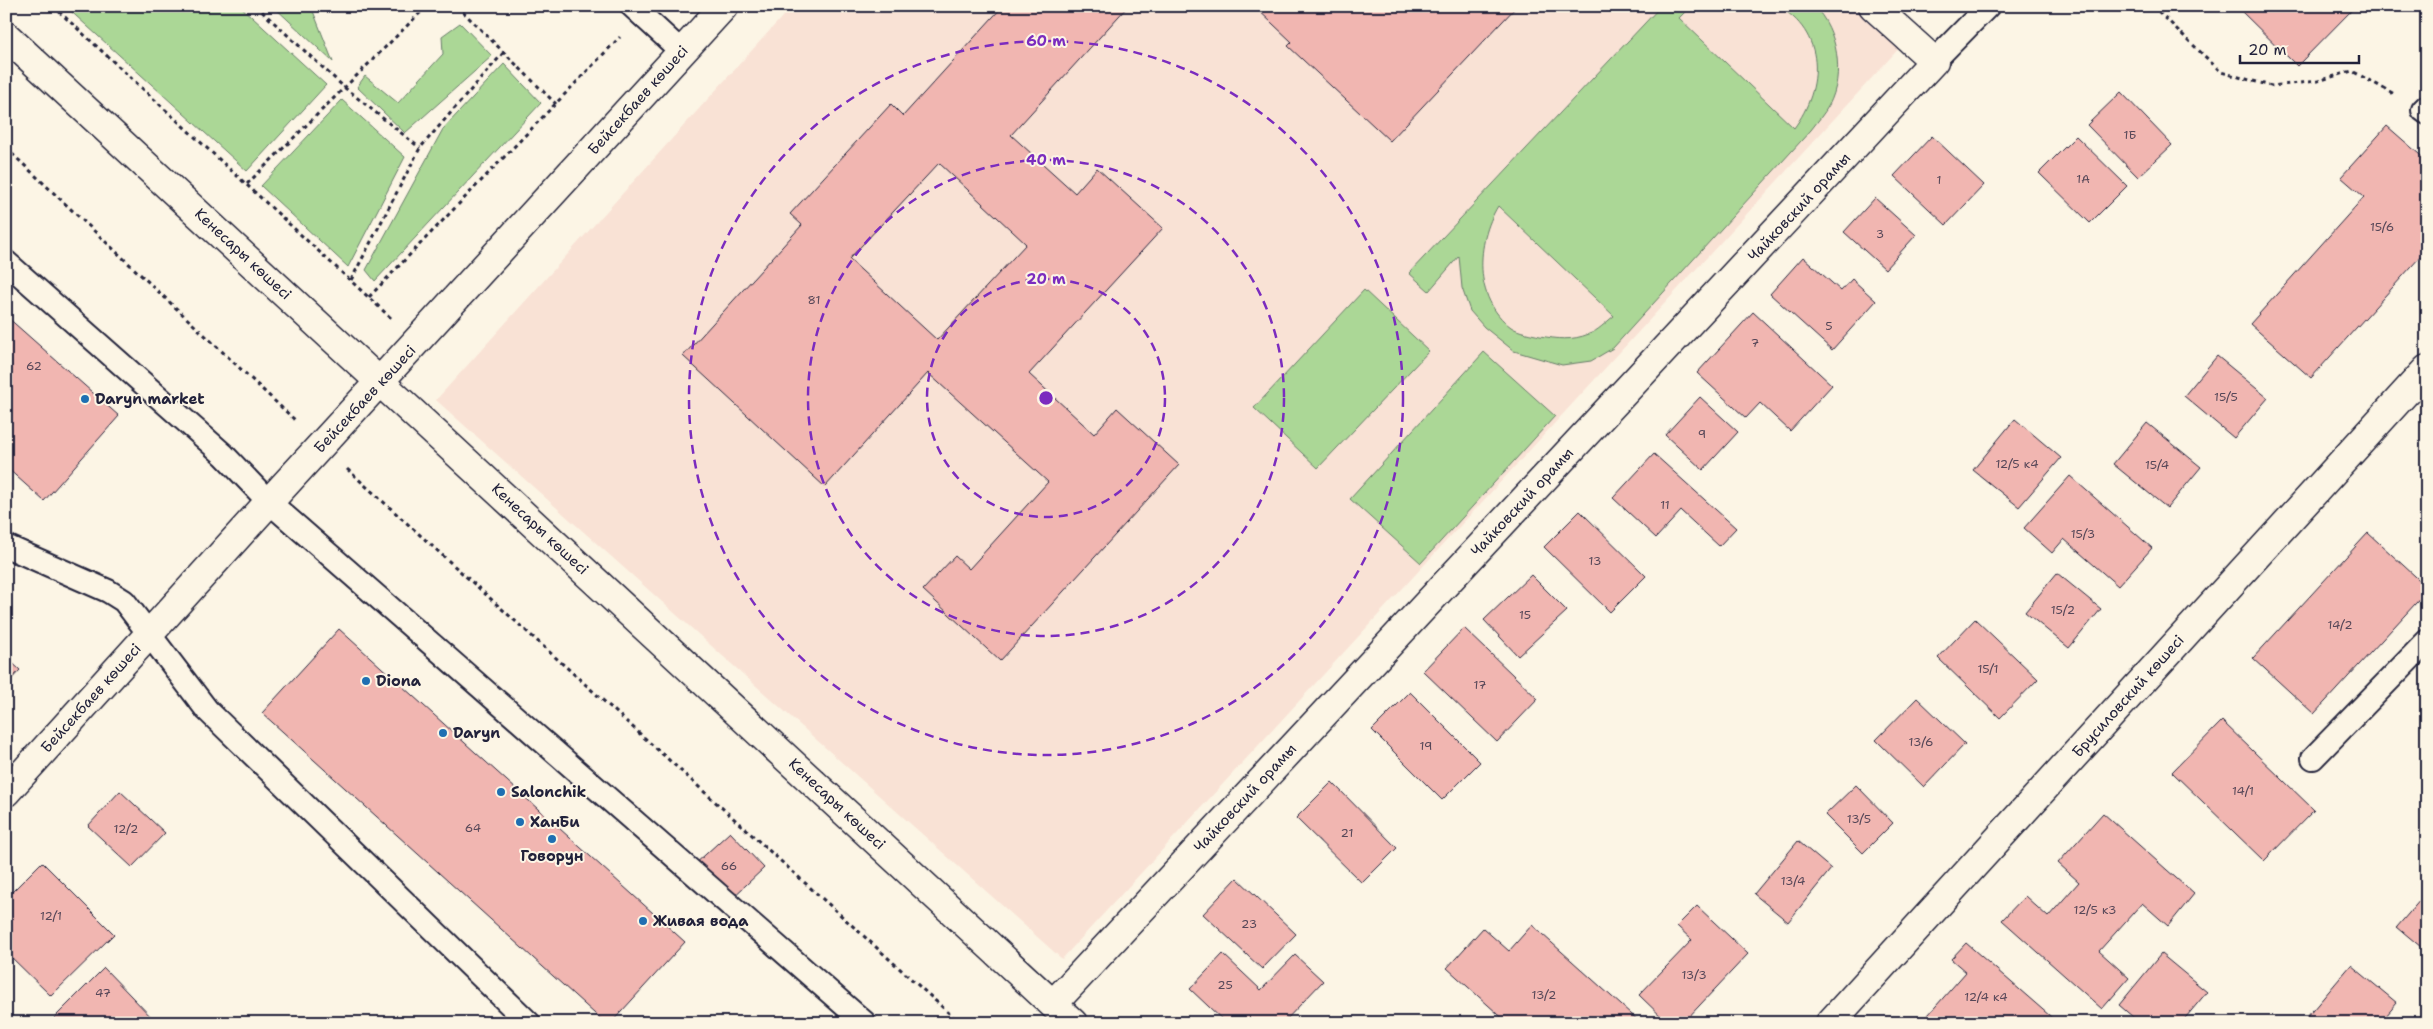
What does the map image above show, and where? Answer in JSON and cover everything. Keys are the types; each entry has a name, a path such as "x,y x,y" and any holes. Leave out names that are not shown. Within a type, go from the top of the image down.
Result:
{"street":[{"name":"Бейсекбаев көшесі","path":"6,792 724,6"},
{"path":"1873,6 1934,61"},
{"name":"Кенесары көшесі","path":"6,36 1073,1023"},
{"name":"Чайковский орамы","path":"1053,1004 1934,61"},
{"name":"Брусиловский көшесі","path":"1830,1023 2427,369"}],"lane":[{"path":"1934,61 1988,6"},
{"path":"636,11 682,52"},
{"path":"6,262 224,455 269,502 865,1023"},
{"path":"6,546 108,590 124,601 206,710 529,1023"},
{"path":"2313,758 2427,642"}],"path":[{"path":"53,6 418,342"},
{"path":"256,6 345,88 420,148"},
{"path":"247,184 427,6"},
{"path":"457,6 556,104"},
{"path":"2153,6 2221,72 2270,86 2318,81 2352,71 2426,110"},
{"path":"369,297 556,104 636,11"},
{"path":"351,280 420,148 504,52"},
{"path":"6,148 322,445 960,1023"}],"shaded area":[{"path":"792,6 1859,6 1903,44 1062,959 436,400"}],"green space":[{"path":"65,6 240,6 326,85 247,171"},
{"path":"273,6 311,6 333,62"},
{"path":"1661,6 1691,6 1679,18 1794,128 1811,96 1815,79 1815,62 1812,45 1805,30 1793,17 1777,6 1814,6 1829,27 1837,53 1838,67 1834,93 1827,108 1811,130 1613,348 1591,361 1562,365 1514,351 1484,327 1470,311 1462,288 1459,256 1429,291 1409,273","holes":["1498,206 1614,316 1592,333 1570,338 1559,339 1540,336 1521,332 1511,327 1499,315 1490,301 1484,286 1482,270 1485,236"]},
{"path":"460,23 492,56 405,133 357,87 365,76 398,103 443,54 442,36"},
{"path":"504,64 541,103 375,281 366,270 443,129"},
{"path":"342,100 405,157 348,267 261,186"},
{"path":"1364,290 1429,351 1318,468 1254,408"},
{"path":"1484,352 1555,416 1421,563 1350,499"}],"building":[{"path":"1003,6 1128,6 1011,135 1075,193 1097,168 1163,228 1029,374 1094,434 1117,408 1179,465 1000,661 923,590 955,556 969,569 1048,482 928,373 825,487 683,356 802,225 790,214 891,104 903,116","holes":["939,163 1026,244 937,340 849,259"]},
{"path":"1254,6 1517,6 1390,141 1288,46 1292,42"},
{"path":"2236,6 2349,6 2352,10 2297,66"},
{"path":"2121,92 2172,145 2138,177 2087,125"},
{"path":"2387,126 2427,161 2427,263 2420,257 2311,378 2250,324 2364,197 2341,177"},
{"path":"1932,136 1984,185 1946,225 1894,176"},
{"path":"2076,136 2127,186 2090,223 2039,173"},
{"path":"1875,198 1916,235 1885,269 1844,232"},
{"path":"1803,257 1841,291 1852,279 1876,301 1832,350 1770,294"},
{"path":"1753,312 1832,385 1790,431 1760,403 1746,418 1697,373"},
{"path":"6,316 119,416 44,501 6,467"},
{"path":"2217,356 2268,398 2234,438 2184,396"},
{"path":"1700,397 1738,432 1703,470 1665,435"},
{"path":"2015,419 2061,458 2019,507 1973,470"},
{"path":"2147,423 2201,467 2167,508 2113,464"},
{"path":"1654,454 1736,528 1719,546 1681,511 1656,538 1613,498"},
{"path":"2070,476 2152,548 2118,586 2064,539 2052,553 2024,528"},
{"path":"1580,511 1646,576 1610,612 1544,547"},
{"path":"2368,533 2427,587 2427,591 2314,714 2253,658"},
{"path":"2057,573 2101,609 2069,648 2025,612"},
{"path":"1531,575 1567,611 1518,656 1484,620"},
{"path":"1975,619 2038,679 2000,718 1938,658"},
{"path":"1464,628 1538,699 1497,742 1423,671"},
{"path":"339,629 685,942 611,1023 605,1023 262,713"},
{"path":"6,657 20,670 6,685"},
{"path":"1410,692 1480,762 1442,800 1372,730"},
{"path":"1917,698 1965,744 1924,787 1876,740"},
{"path":"2222,721 2314,810 2264,861 2172,772"},
{"path":"1332,782 1397,848 1362,883 1296,818"},
{"path":"1856,785 1893,823 1863,853 1825,815"},
{"path":"120,791 165,833 132,867 88,826"},
{"path":"2103,813 2194,894 2168,926 2142,903 2099,951 2129,978 2102,1009 2002,920 2025,896 2048,917 2079,882 2058,863"},
{"path":"730,832 764,868 729,901 694,865"},
{"path":"1798,841 1831,869 1788,922 1754,894"},
{"path":"42,862 114,934 51,996 6,952 6,898"},
{"path":"1237,878 1296,934 1262,969 1203,914"},
{"path":"2427,892 2427,952 2397,927"},
{"path":"1697,906 1748,954 1683,1023 1668,1023 1639,995 1692,940 1677,926"},
{"path":"1532,925 1641,1023 1508,1023 1447,968 1483,928 1509,951"},
{"path":"1966,943 2058,1023 1921,1023 1966,972 1951,959"},
{"path":"1223,954 1261,990 1295,955 1323,981 1283,1023 1226,1023 1190,989"},
{"path":"2161,954 2207,992 2181,1023 2140,1023 2119,1005"},
{"path":"2351,965 2397,1003 2380,1023 2302,1023"},
{"path":"104,968 157,1023 59,1023 54,1018"}],"place":[{"name":"Daryn market","path":"85,399"},
{"name":"Diona","path":"366,681"},
{"name":"Daryn","path":"443,733"},
{"name":"Salonchik","path":"501,792"},
{"name":"ХанБи","path":"520,822"},
{"name":"Говорун","path":"552,839"},
{"name":"Живая вода","path":"643,921"}]}
